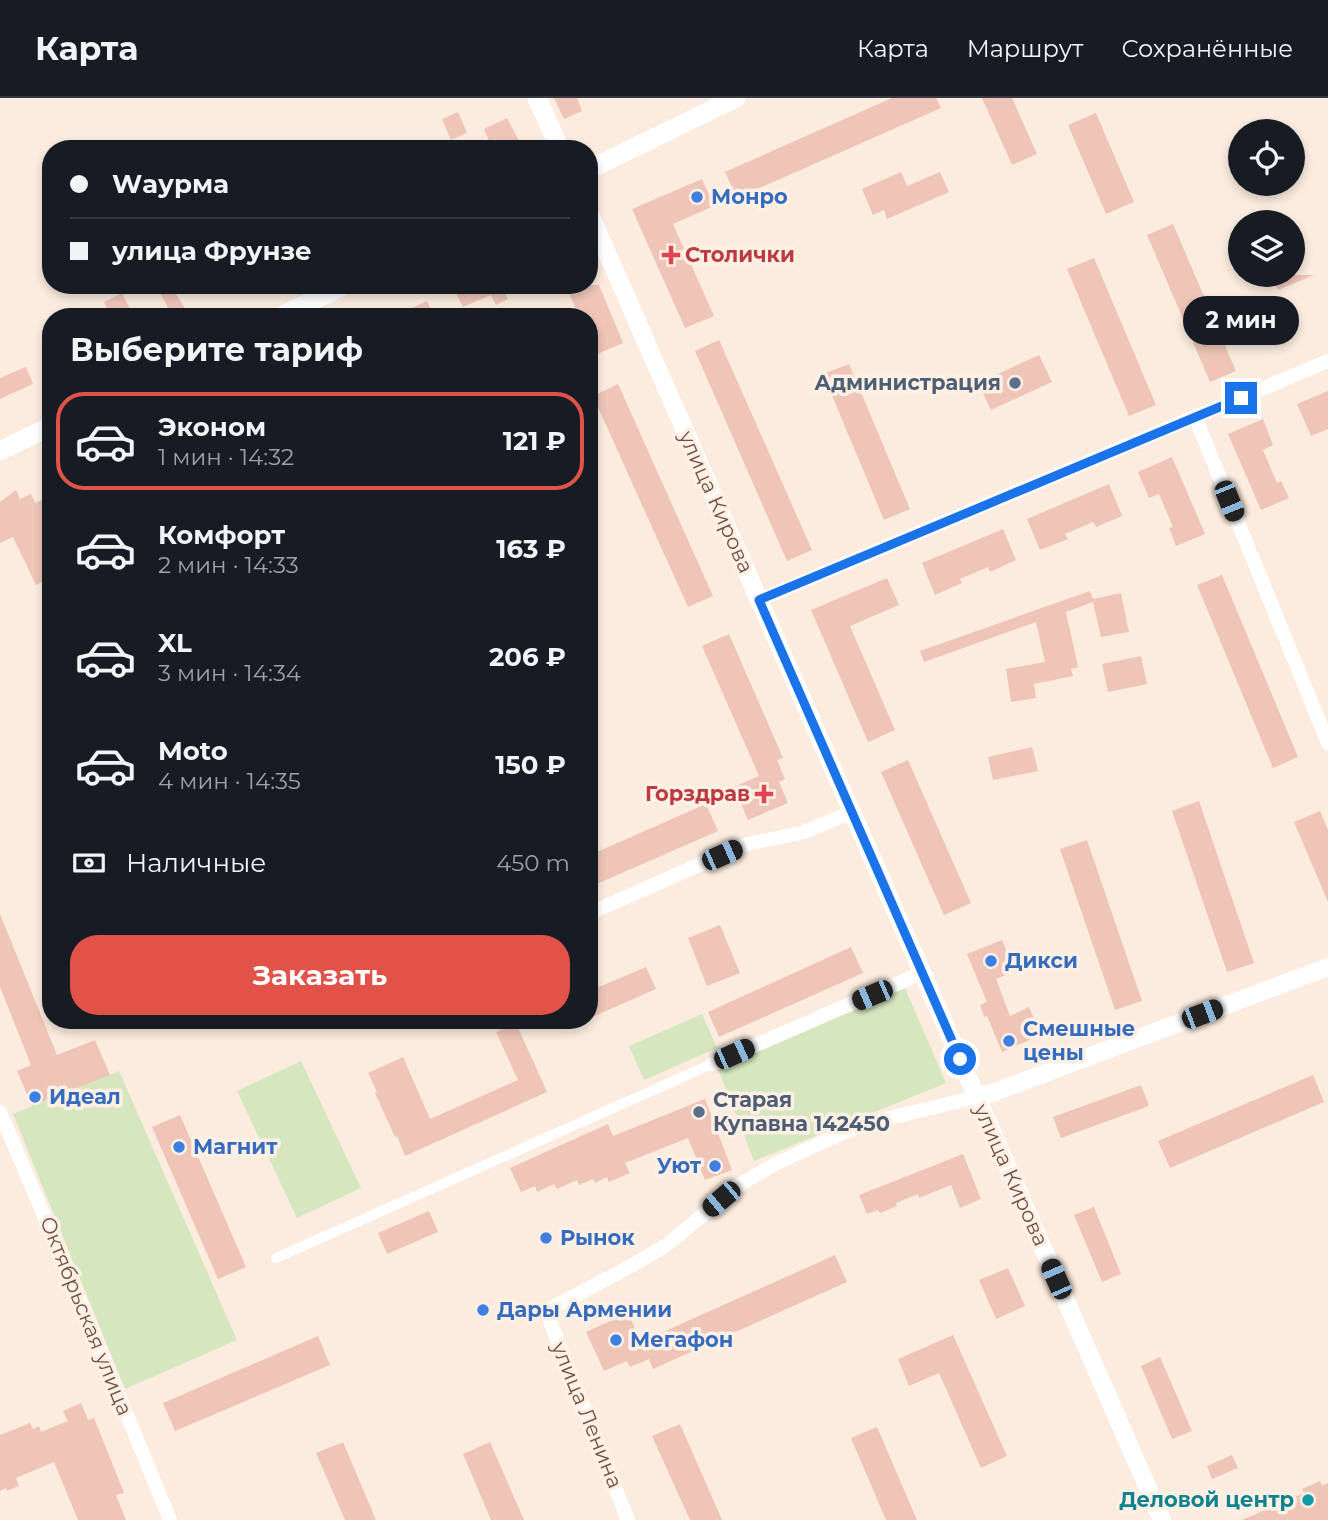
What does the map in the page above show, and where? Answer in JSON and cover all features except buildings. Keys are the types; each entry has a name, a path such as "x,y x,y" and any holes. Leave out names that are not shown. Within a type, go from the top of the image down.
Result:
{"main road":[{"path":"537,98 556,140"},
{"path":"598,165 736,98"},
{"path":"298,308 326,294"},
{"path":"0,451 42,430"}],"street":[{"name":"улица Кирова","path":"598,232 1162,1520"},
{"path":"759,600 1328,361"},
{"path":"1195,417 1328,743"},
{"path":"598,909 744,845 804,832 852,812"},
{"path":"977,1097 995,1093 1328,967"},
{"path":"276,1258 922,973"},
{"name":"улица Ленина","path":"628,1520 546,1311 668,1244 739,1185 775,1164 818,1143 881,1120 977,1097"},
{"name":"Октябрьская улица","path":"0,1112 170,1520"}],"green space":[{"path":"905,988 946,1083 754,1161 718,1069"},
{"path":"702,1014 717,1048 644,1080 629,1046"},
{"path":"301,1061 361,1188 297,1218 237,1091"},
{"path":"119,1071 237,1340 125,1389 13,1114"}],"place":[{"name":"Монро","path":"697,197"},
{"name":"Столички","path":"671,255"},
{"name":"Администрация","path":"1015,383"},
{"name":"Горздрав","path":"764,794"},
{"name":"Дикси","path":"991,961"},
{"name":"Смешные цены","path":"1009,1041"},
{"name":"Идеал","path":"35,1097"},
{"name":"Старая Купавна 142450","path":"699,1112"},
{"name":"Магнит","path":"179,1147"},
{"name":"Уют","path":"715,1166"},
{"name":"Рынок","path":"546,1238"},
{"name":"Дары Армении","path":"483,1310"},
{"name":"Мегафон","path":"616,1340"},
{"name":"Деловой центр","path":"1308,1500"}],"route":[{"path":"960,1059 759,600 1241,398"}]}
